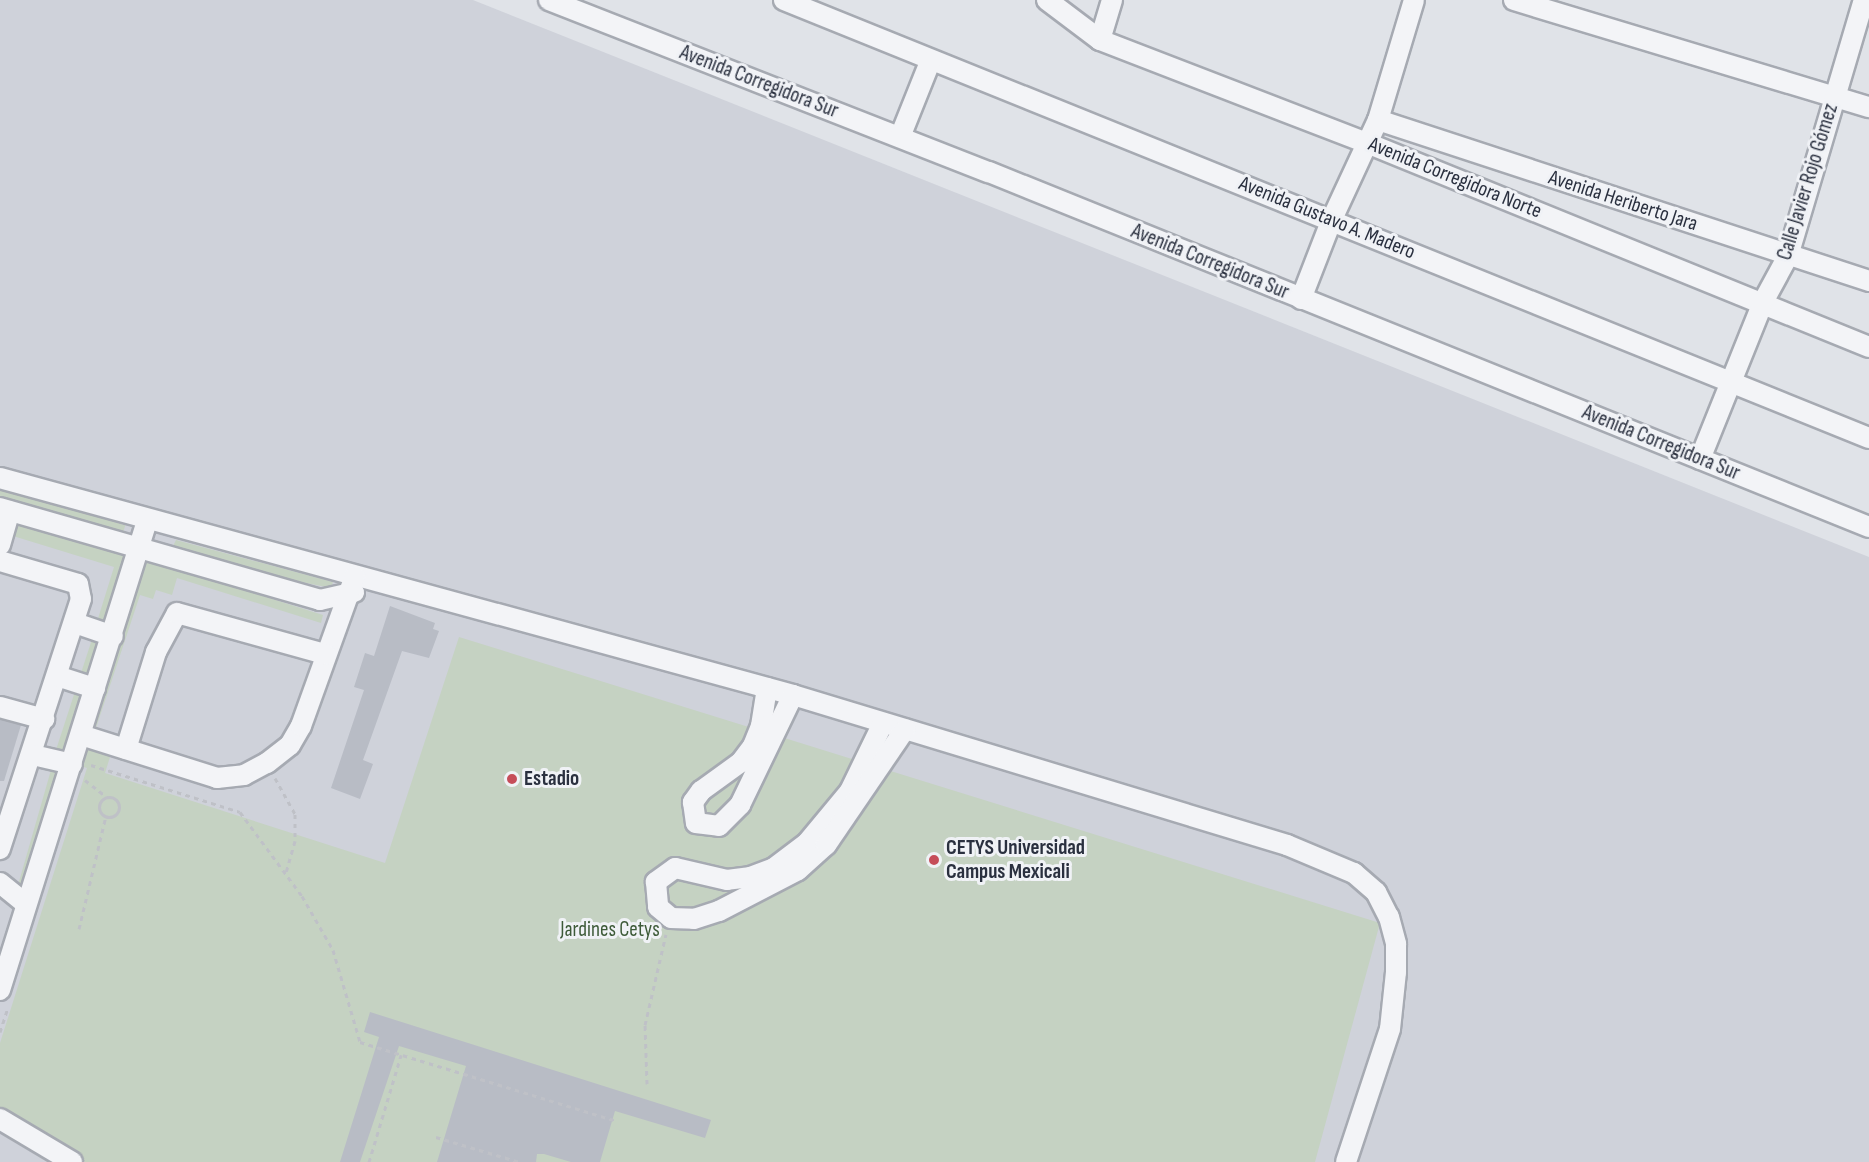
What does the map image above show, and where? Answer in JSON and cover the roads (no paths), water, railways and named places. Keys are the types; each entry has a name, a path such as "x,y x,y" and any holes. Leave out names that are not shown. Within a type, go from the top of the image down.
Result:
{"street":[{"name":"Avenida Corregidora Sur","path":"549,0 900,137 1869,527"},
{"name":"Avenida Gustavo A. Madero","path":"784,0 930,62 1332,219 1869,438"},
{"name":"Avenida Corregidora Norte","path":"1047,0 1100,40 1367,143 1869,347"},
{"path":"1100,40 1112,0"},
{"path":"1301,300 1332,219 1378,120 1414,0"},
{"path":"1514,0 1869,107"},
{"name":"Calle Javier Rojo Gómez","path":"1700,459 1763,302 1788,256 1864,0"},
{"path":"900,137 930,62"},
{"name":"Avenida Heriberto Jara","path":"1378,120 1869,281"},
{"path":"0,478 793,695 1287,845 1354,873 1376,892 1389,917 1396,944 1390,1029 1346,1162"},
{"path":"0,545 5,510 320,600 346,595 379,583"},
{"path":"0,990 26,904 80,769 81,735 140,550 147,520"},
{"path":"0,561 78,584 81,598 33,755 0,849"},
{"path":"81,735 217,778 244,775 267,763 290,745 301,726 346,595 355,576"},
{"path":"126,749 156,652 177,613 325,654"},
{"path":"75,623 113,636"},
{"path":"57,676 95,688"},
{"path":"768,688 761,726 753,746 741,762 701,791 693,802 696,823 719,826 740,805 793,695"},
{"path":"0,707 44,720"},
{"path":"882,723 865,765 845,798 807,843 774,868 727,880 686,869 664,873 654,893 658,907 671,918 694,919 719,911 798,870 826,845 904,729"},
{"path":"33,755 80,769"},
{"path":"0,883 26,904"},
{"path":"0,1119 72,1162"}],"place":[{"name":"Estadio","path":"512,779"},
{"name":"CETYS Universidad Campus Mexicali","path":"934,860"}],"park label":[{"name":"Jardines Cetys","path":"610,930"}]}
